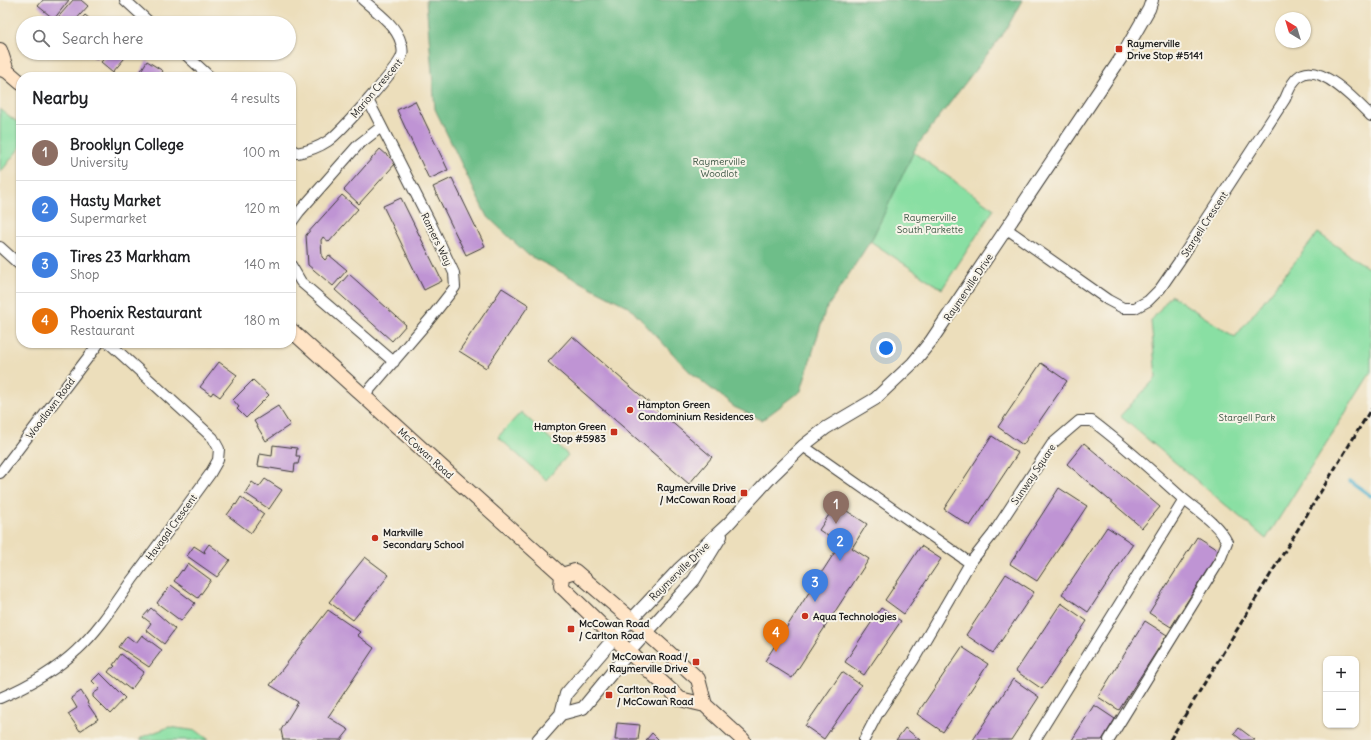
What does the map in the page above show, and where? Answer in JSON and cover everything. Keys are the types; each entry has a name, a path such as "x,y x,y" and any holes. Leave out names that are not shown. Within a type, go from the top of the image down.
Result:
{"main road":[{"path":"0,50 4,70 16,79"},
{"name":"McCowan Road","path":"296,335 562,575"},
{"path":"705,705 698,679 575,571 562,575 561,586 680,699 705,705 743,740"}],"street":[{"path":"125,0 142,16"},
{"name":"Marion Crescent","path":"296,152 310,151 329,140 368,100 394,69 402,56 402,43 396,33 387,21 363,0"},
{"name":"Raymerville Drive","path":"728,524 694,580 646,632 583,708 561,714 566,694 615,637 678,570 728,524 772,476 803,446 826,428 875,399 913,363 931,341 1121,58 1149,9 1152,0"},
{"path":"192,60 205,72"},
{"name":"Stargell Crescent","path":"1007,229 1108,300 1123,308 1135,308 1148,301 1164,283 1285,99 1289,89 1296,79 1303,74 1315,74 1328,78 1371,116"},
{"name":"Ramers Way","path":"364,396 430,319 455,287 454,273 430,222 368,100"},
{"path":"296,217 358,145 382,127"},
{"path":"0,247 16,261"},
{"path":"296,274 301,282 394,362"},
{"name":"Woodlawn Road","path":"0,473 95,348"},
{"name":"Havagal Crescent","path":"0,698 37,680 57,667 78,649 102,622 210,474 218,460 219,449 213,438 114,348"},
{"name":"Sunway Square","path":"864,740 878,713 913,661 970,563 993,534 1052,444 1079,421 1092,421 1212,522 1222,532 1227,542 1220,560 1109,740"},
{"path":"803,446 970,563"},
{"path":"1035,740 1184,500"},
{"path":"538,740 561,714"}],"green space":[{"name":"Raymerville Woodlot","path":"426,0 1022,0 1006,30 916,147 873,237 825,311 801,391 762,420 734,407 689,371 629,307 528,255 486,215 435,109"},
{"path":"0,109 16,121 16,152 0,173"},
{"name":"Raymerville South Parkette","path":"913,152 994,209 942,289 870,241"},
{"name":"Stargell Park","path":"1318,233 1371,270 1371,372 1266,539 1120,416 1156,378 1151,321 1171,295 1235,337"},
{"path":"521,412 568,455 546,480 498,437"},
{"path":"169,727 197,731 209,740 139,740 142,737"}],"building":[{"path":"43,0 69,0 56,16 50,16 38,6"},
{"path":"73,0 81,0 88,6 79,16 59,16"},
{"path":"103,60 123,60 113,72 101,62"},
{"path":"147,61 163,71 162,72 140,72"},
{"path":"415,101 448,170 429,179 397,110"},
{"path":"380,149 396,163 359,204 344,190"},
{"path":"452,178 485,246 466,255 433,187"},
{"path":"342,195 358,209 329,242 323,237 321,240 322,257 325,260 329,255 347,270 333,286 308,265 306,235"},
{"path":"401,198 442,281 424,290 383,206"},
{"path":"349,274 406,325 392,341 335,290"},
{"path":"502,288 529,305 486,368 459,351"},
{"name":"Hampton Green Condominium Residences","path":"572,336 712,457 689,484 548,362"},
{"path":"219,362 237,375 220,397 213,392 211,395 200,387"},
{"path":"1041,363 1067,381 1023,445 998,427"},
{"path":"253,380 269,395 246,418 237,409 239,407 233,400"},
{"path":"278,406 290,425 266,441 254,421"},
{"path":"992,436 1018,453 970,526 944,509"},
{"path":"1084,443 1160,507 1142,528 1067,464"},
{"path":"273,445 297,448 296,456 300,456 298,464 295,464 294,472 258,466 260,454 272,456"},
{"path":"265,479 282,490 269,509 245,493 252,482 259,487"},
{"path":"1059,488 1087,506 1037,581 1010,564"},
{"path":"241,497 264,514 251,533 227,515"},
{"path":"836,504 867,524 852,548 869,559 792,678 765,661 840,544 819,530"},
{"path":"1107,527 1133,544 1088,612 1062,594"},
{"path":"1197,537 1219,551 1171,627 1149,613"},
{"path":"209,544 230,560 217,577 187,556 194,546 205,553 204,551"},
{"path":"921,546 941,559 904,614 885,600"},
{"path":"365,557 389,575 353,620 329,602"},
{"path":"188,563 211,580 198,598 174,581"},
{"path":"1006,574 1034,592 993,653 966,635"},
{"path":"171,585 195,603 181,621 157,603"},
{"path":"1061,603 1087,621 1042,689 1016,671"},
{"path":"151,608 175,629 164,644 146,630 151,623 143,617"},
{"path":"881,608 901,621 864,675 845,662"},
{"path":"328,610 360,632 357,635 374,648 328,717 349,730 341,740 283,740 281,730 298,702 270,685"},
{"path":"1145,621 1167,635 1119,710 1098,697"},
{"path":"142,635 162,650 149,667 119,647 127,636 136,643"},
{"path":"962,647 988,664 943,732 917,714"},
{"path":"121,654 144,672 131,690 108,672 115,666 113,665"},
{"path":"842,672 861,685 824,739 805,726"},
{"path":"100,673 125,698 110,714 93,697 93,694 100,689 92,681"},
{"path":"1013,679 1039,697 1011,740 973,740"},
{"path":"81,691 98,719 80,731 68,714 77,708 71,698"},
{"path":"1094,705 1115,719 1102,740 1072,740"},
{"path":"617,723 640,725 638,740 615,740"},
{"path":"905,728 920,740 896,740"},
{"path":"1239,728 1255,740 1242,740 1234,734"},
{"path":"652,733 659,740 646,740"}],"waterway":[{"path":"1350,481 1371,496"}],"railway":[{"path":"1170,740 1371,409"}],"place":[{"name":"Raymerville Drive Stop #5141","path":"1119,49"},
{"name":"Hampton Green Condominium Residences","path":"630,410"},
{"name":"Hampton Green Stop #5983","path":"614,432"},
{"name":"Raymerville Drive / McCowan Road","path":"744,493"},
{"name":"Brooklyn College","path":"836,524"},
{"name":"Markville Secondary School","path":"375,538"},
{"name":"Hasty Market","path":"840,561"},
{"name":"Tires 23 Markham","path":"815,602"},
{"name":"Aqua Technologies","path":"805,616"},
{"name":"McCowan Road / Carlton Road","path":"571,629"},
{"name":"Phoenix Restaurant","path":"776,652"},
{"name":"McCowan Road / Raymerville Drive","path":"696,662"},
{"name":"Carlton Road / McCowan Road","path":"609,695"}]}
